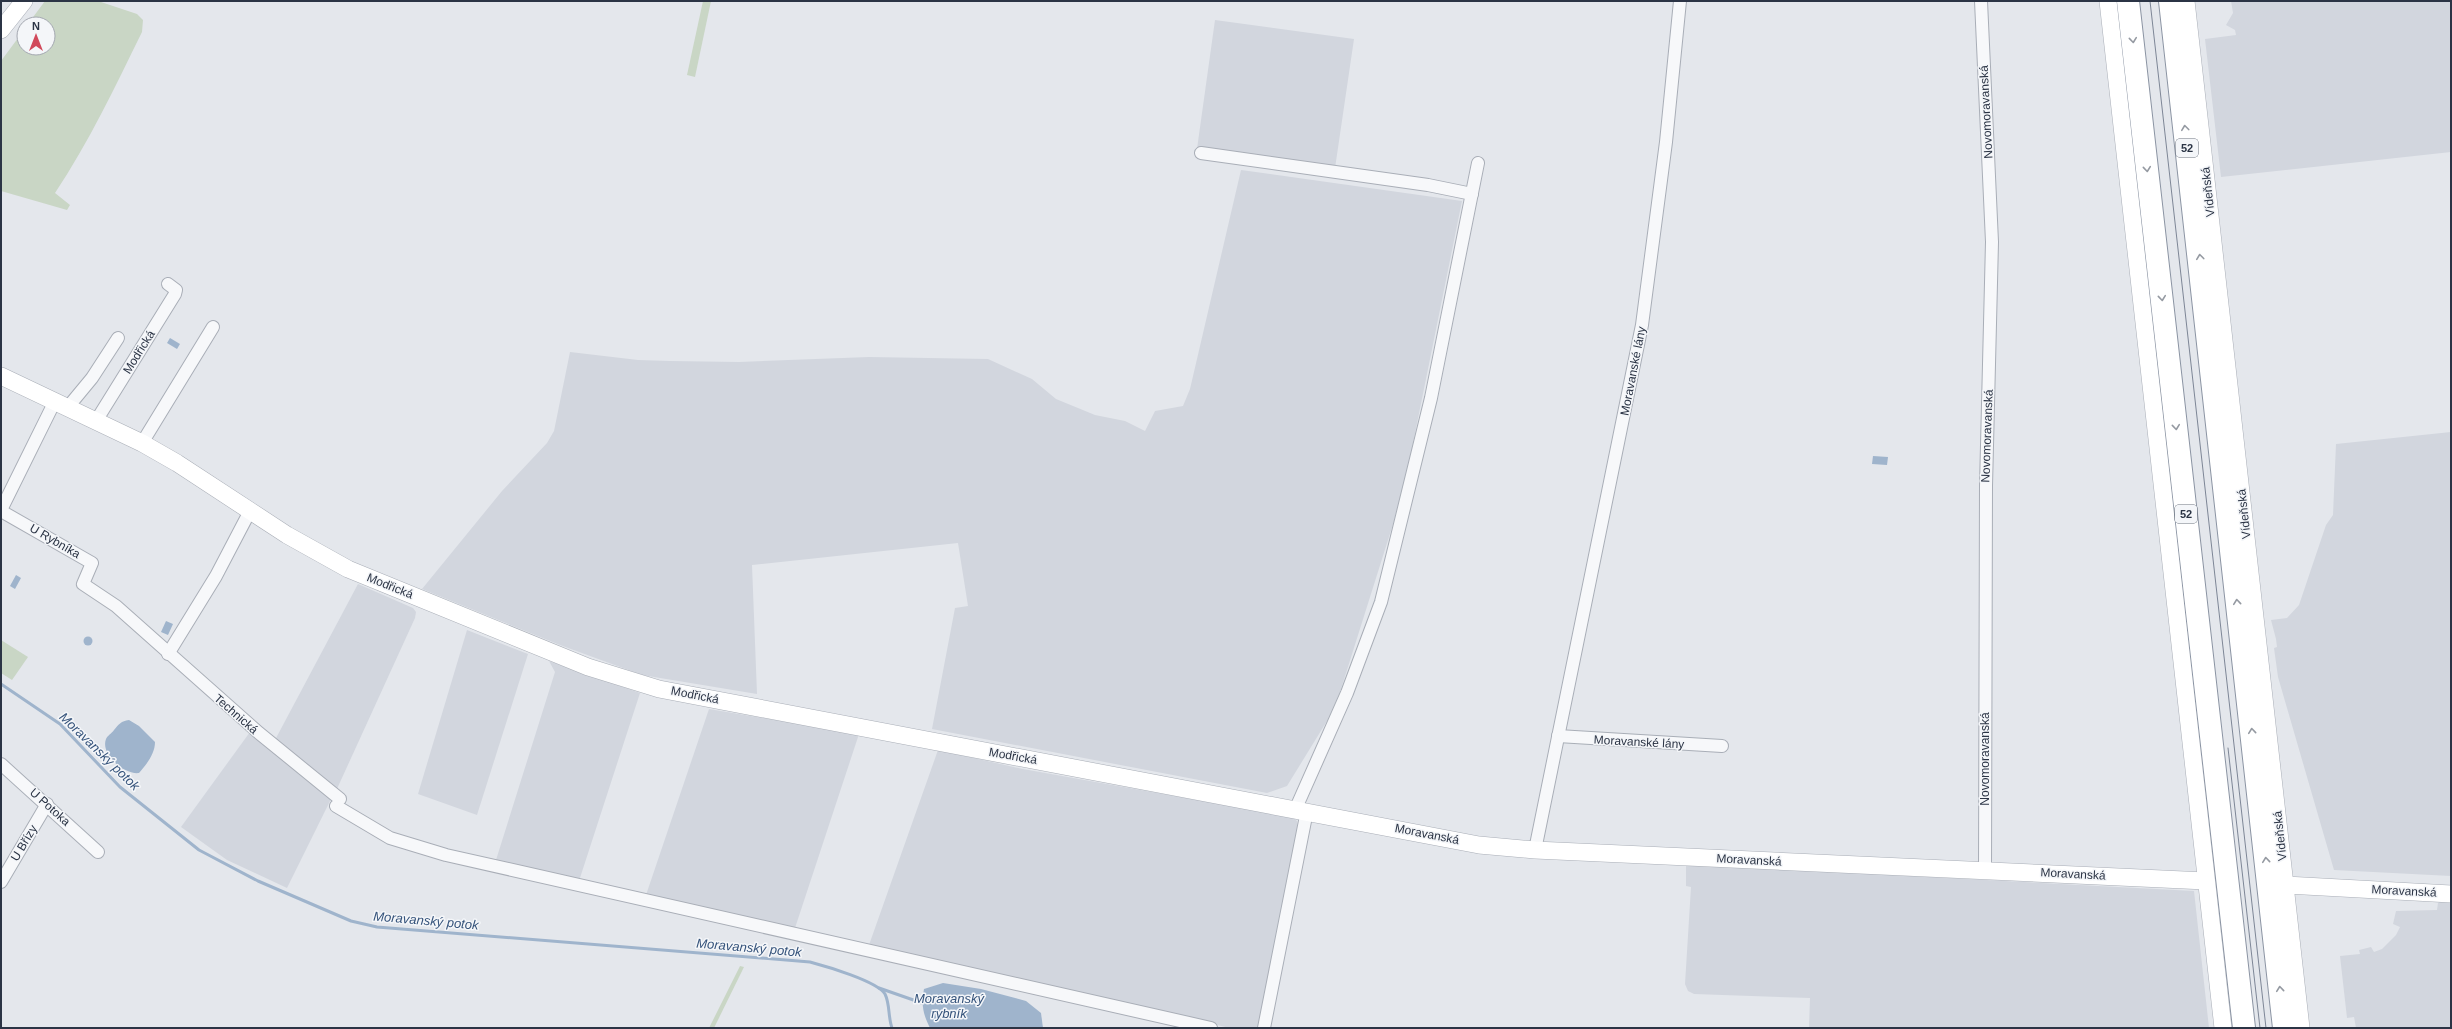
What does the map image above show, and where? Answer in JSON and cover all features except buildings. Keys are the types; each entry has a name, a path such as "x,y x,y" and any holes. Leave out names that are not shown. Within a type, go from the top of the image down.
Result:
{"highway":[{"name":"52","path":"2128,1 2244,1028"},
{"name":"Vídeňská","path":"2170,1 2204,296 2284,1028"},
{"path":"2204,296 2220,383 2229,446 2243,511"}],"street":[{"path":"1,30 24,1"},
{"name":"Moravanské lány","path":"1535,850 1642,325 1668,127 1680,1"},
{"name":"Novomoravanská","path":"1981,1 1992,242 1986,486 1985,870"},
{"path":"2108,1 2223,1028"},
{"name":"Vídeňská","path":"2186,1 2301,1028"},
{"path":"1200,153 1428,185 1472,194"},
{"path":"1264,1028 1301,810 1381,602 1431,398 1478,163"},
{"name":"Modřická","path":"96,421 175,294 176,290 168,284"},
{"path":"142,443 213,327"},
{"name":"Modřická","path":"1,510 61,404 74,397 92,378 118,338"},
{"name":"Modřická","path":"1,376 142,443 177,463 303,545 348,569 588,667 659,689 1301,810"},
{"name":"U Rybníka","path":"1,510 92,563 83,584 116,606 136,625"},
{"path":"168,654 216,576 250,511"},
{"name":"Technická","path":"136,625 338,802 390,838 446,854 1211,1028"},
{"name":"Moravanské lány","path":"1558,736 1722,746"},
{"name":"U Potoka","path":"1,764 47,804 98,852"},
{"name":"U Břízy","path":"1,882 47,804"},
{"name":"Moravanská","path":"1301,810 1479,845 1535,850 2206,881"},
{"name":"Moravanská","path":"2285,885 2451,894"}],"shaded area":[{"path":"2231,1 2451,1 2451,152 2221,177 2205,39 2236,35 2235,30 2226,25 2233,13"},
{"path":"1215,20 1354,39 1334,175 1196,156"},
{"path":"1241,170 1462,201 1410,458 1394,521 1335,708 1287,786 1267,793 932,729 955,608 968,606 958,543 752,565 757,694 642,675 560,645 422,589 502,491 547,443 554,431 570,352 638,360 670,361 739,362 869,357 988,359 1032,379 1056,399 1095,415 1125,421 1145,431 1155,411 1183,406 1190,389"},
{"path":"2451,432 2451,876 2334,870 2278,677 2274,648 2277,647 2271,620 2287,618 2299,605 2326,525 2333,515 2336,444"},
{"path":"358,584 413,608 416,612 415,618 336,791 275,740"},
{"path":"467,630 528,654 477,815 418,794"},
{"path":"549,661 640,693 579,881 496,860 555,672"},
{"path":"709,709 859,734 795,928 646,895"},
{"path":"250,732 331,799 287,888 227,860 181,827"},
{"path":"938,750 1023,769 1292,817 1297,821 1298,830 1286,901 1258,1028 1230,1028 869,945"},
{"path":"1686,864 2194,891 2209,1028 1809,1028 1810,998 1694,994 1688,991 1685,984 1691,887 1686,886"},
{"path":"2442,900 2451,900 2451,1028 2356,1028 2354,1017 2347,1018 2340,956 2360,954 2359,950 2371,947 2374,952 2382,949 2396,935 2400,927 2393,924 2396,911 2437,910 2438,903"}],"green space":[{"path":"45,1 98,1 137,14 143,20 142,32 112,94 79,154 55,193 70,205 67,210 1,191 1,61 16,41 16,56 56,56 56,16 34,16"},
{"path":"703,1 711,1 695,77 687,75"},
{"path":"1,640 28,657 12,680 1,673"},
{"path":"740,966 744,967 714,1028 709,1028"}],"water":[{"path":"170,338 180,344 177,349 167,343"},
{"path":"1873,456 1888,457 1887,465 1872,464"},
{"path":"16,575 21,578 15,589 10,586"},
{"path":"166,621 173,624 168,635 161,632"},
{"path":"86,637 90,637 92,641 90,645 86,645 84,643 84,639"},
{"path":"126,720 129,720 139,726 155,742 152,755 139,773 127,771 115,763 110,757 105,745 106,739 117,726"},
{"name":"Moravanský rybník","path":"943,983 981,989 1026,1001 1041,1013 1043,1028 930,1028 923,1009 924,989"}],"waterway":[{"name":"Moravanský potok","path":"1,684 60,724 120,787 199,850 258,881 351,921 377,927 810,962 862,979 880,989 887,998 892,1028"},
{"path":"879,988 922,1003"}],"tram line":[{"path":"2150,1 2266,1028"},
{"path":"2228,748 2260,1028"}]}
